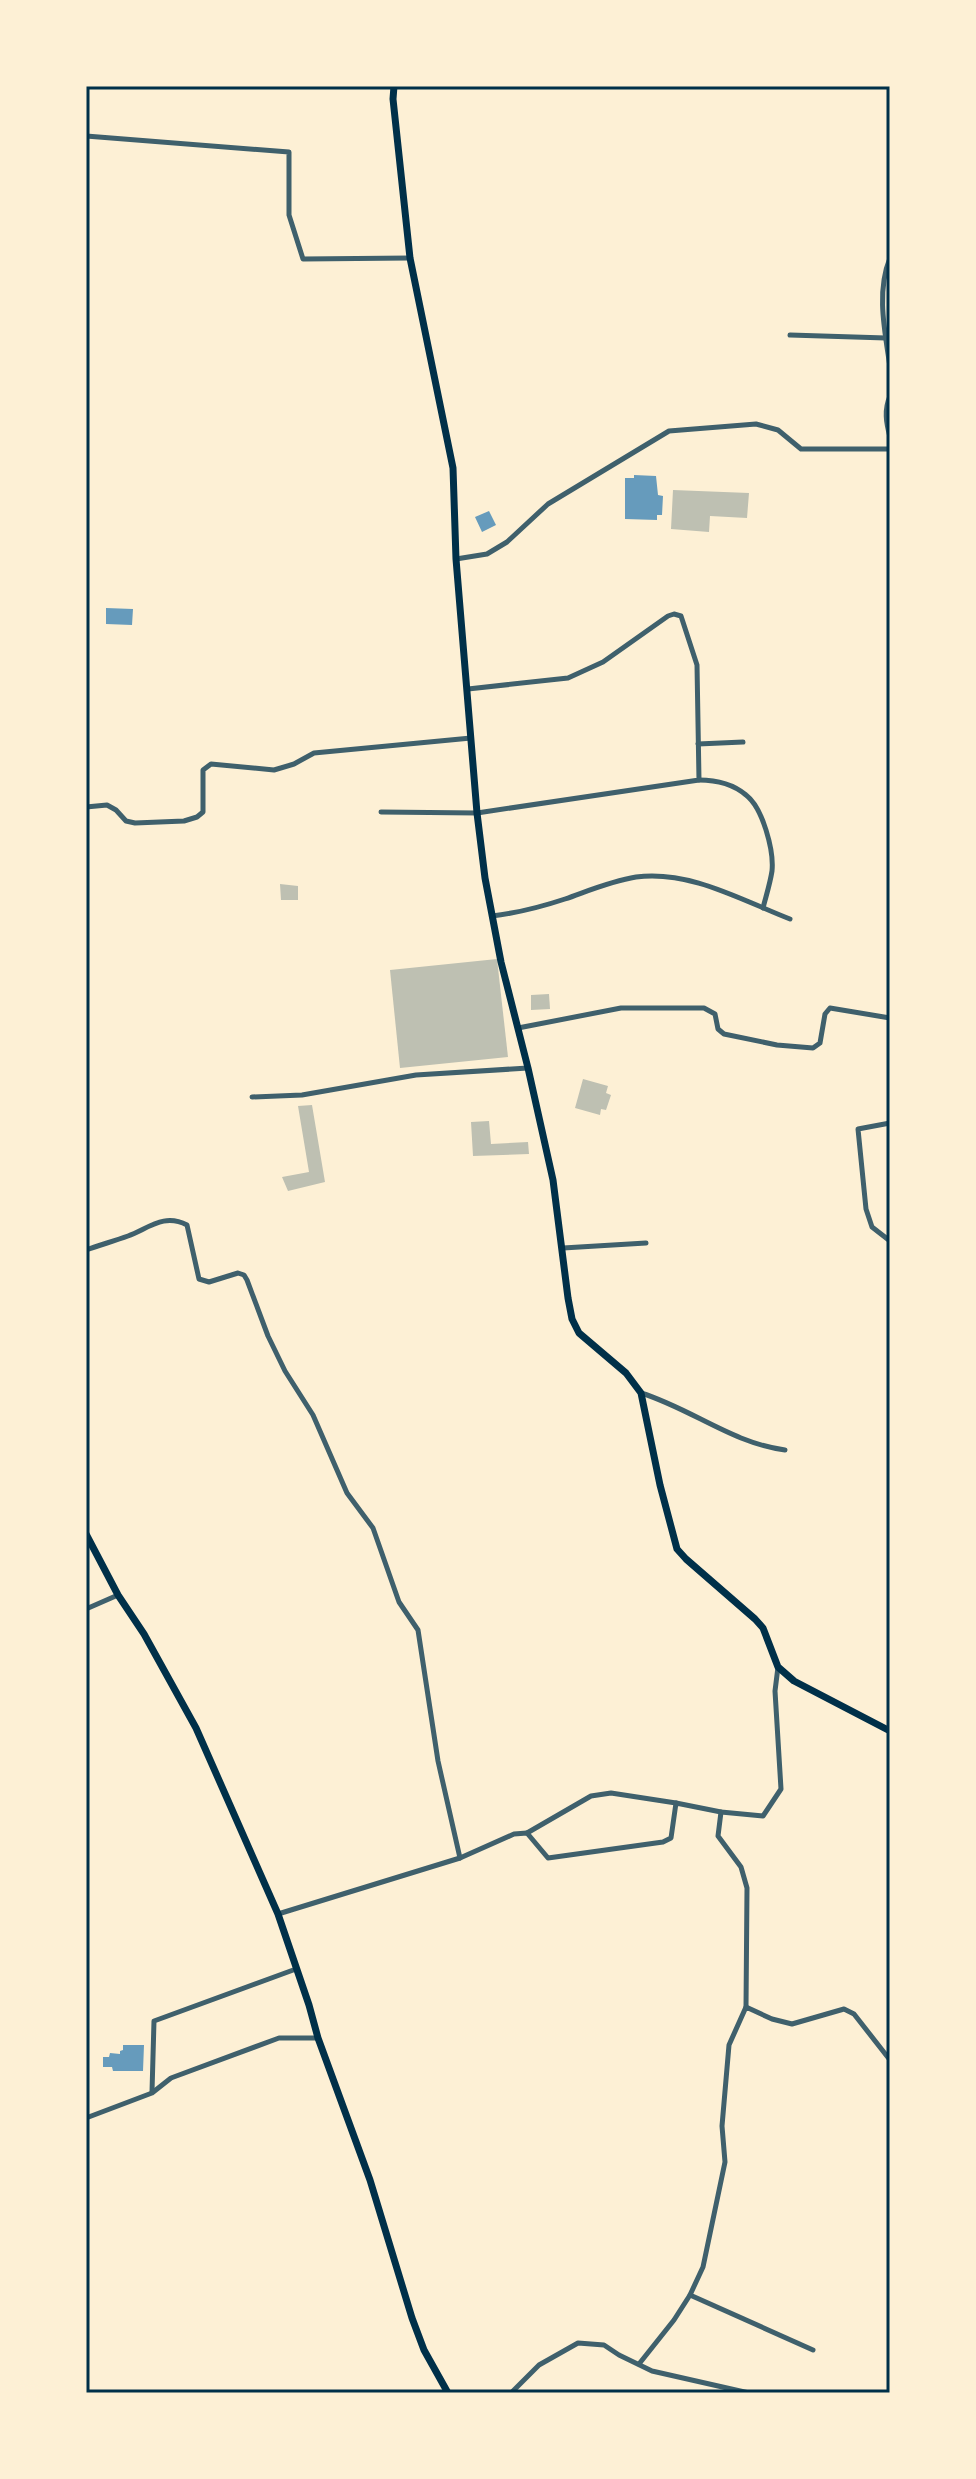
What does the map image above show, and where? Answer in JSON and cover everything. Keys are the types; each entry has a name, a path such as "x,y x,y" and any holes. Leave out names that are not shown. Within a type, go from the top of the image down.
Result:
{"main road":[{"path":"394,86 410,258 453,468 456,559 477,813 501,962 553,1180 572,1319 579,1333 626,1373 641,1393 677,1549 763,1628 778,1667 794,1681 890,1731"},
{"path":"86,1534 196,1728 278,1914 318,2038 370,2180 412,2318 424,2350 448,2393"}],"street":[{"path":"86,136 289,152 289,215 303,259 410,258"},
{"path":"890,258 884,274 890,367"},
{"path":"790,335 886,338"},
{"path":"890,396 886,420 890,437"},
{"path":"456,559 487,554 507,542 548,504 669,431 756,424 778,430 801,449 890,449"},
{"path":"468,689 568,678 603,662 674,614 681,616 697,665 699,780"},
{"path":"86,807 107,805 126,821 135,823 184,821 203,812 203,770 211,764 274,770 314,753 472,738"},
{"path":"698,744 743,742"},
{"path":"381,812 477,813 716,780 748,796 770,838 772,873 763,908"},
{"path":"492,916 544,905 638,877 664,877 726,891 790,919"},
{"path":"518,1028 621,1008 704,1008 715,1014 718,1029 724,1034 777,1045 813,1048 820,1043 825,1014 830,1008 890,1018"},
{"path":"252,1097 302,1095 416,1075 528,1068"},
{"path":"890,1123 858,1129 866,1209 872,1227 890,1241"},
{"path":"86,1250 128,1236 147,1225 167,1220 180,1221 187,1225 199,1279 209,1282 238,1273 244,1275 285,1371 313,1415 347,1493 373,1528 399,1602 418,1630 438,1761 460,1858"},
{"path":"563,1248 646,1243"},
{"path":"641,1393 684,1409 722,1431 762,1447 785,1450"},
{"path":"86,1609 118,1595"},
{"path":"278,1914 460,1858 514,1834 527,1833 591,1796 611,1793 763,1816 781,1789 775,1691 778,1667"},
{"path":"527,1833 548,1858 663,1842 671,1838 676,1803"},
{"path":"639,2364 674,2320 703,2267 725,2162 722,2126 729,2045 746,2007 747,1888 741,1867 718,1836 721,1812"},
{"path":"152,2093 154,2021 297,1968"},
{"path":"746,2007 792,2024 844,2009 854,2014 890,2060"},
{"path":"86,2118 152,2093 171,2078 279,2038 318,2038"},
{"path":"690,2295 813,2350"},
{"path":"511,2393 539,2365 578,2343 604,2345 652,2371 749,2393"}],"water":[{"path":"634,475 656,476 658,495 663,496 662,515 657,515 657,520 625,519 625,478 634,478"},
{"path":"489,511 496,525 482,532 475,517"},
{"path":"106,608 133,609 132,625 106,624"},
{"path":"123,2045 144,2045 143,2071 113,2071 112,2067 103,2067 103,2057 109,2057 110,2053 120,2054"}],"building":[{"path":"673,490 749,493 747,518 710,516 709,532 671,529"},
{"path":"280,884 298,886 298,900 281,900"},
{"path":"497,959 508,1057 400,1068 390,970"},
{"path":"549,994 550,1009 531,1010 531,995"},
{"path":"583,1079 608,1086 606,1093 611,1095 606,1110 601,1109 600,1115 575,1108"},
{"path":"312,1105 325,1182 288,1191 282,1177 309,1172 298,1106"},
{"path":"489,1121 491,1144 528,1142 529,1154 473,1156 471,1122"}]}
